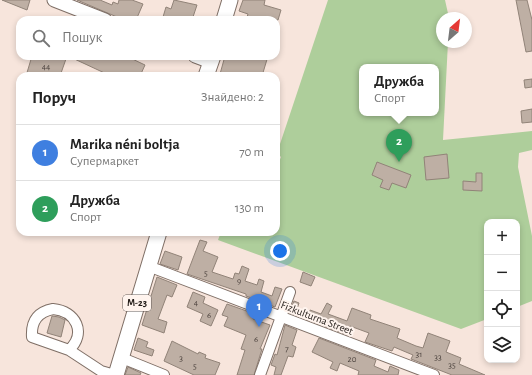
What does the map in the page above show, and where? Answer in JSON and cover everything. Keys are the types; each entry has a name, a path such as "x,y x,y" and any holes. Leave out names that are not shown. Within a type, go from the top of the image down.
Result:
{"highway":[{"path":"225,16 230,0"},
{"name":"М-23","path":"116,375 158,236"}],"main road":[{"path":"54,0 95,16"}],"street":[{"name":"Fizkulturna Street","path":"148,266 280,318 434,375"},
{"path":"260,375 290,292"},
{"path":"70,350 75,345 78,338 77,324 74,318 61,309 46,310 39,315 34,321 32,337 70,350 101,370 116,375"},
{"path":"122,358 164,375"}],"green space":[{"path":"328,0 445,0 448,12 436,12 436,48 448,48 443,140 532,131 532,150 519,153 518,167 532,236 532,301 520,306 520,219 484,219 484,320 461,329 218,240 220,236 280,236 280,144"}],"building":[{"path":"2,0 30,0 27,10"},
{"path":"77,0 100,0 112,5 113,2 118,4 119,0 132,0 143,4 138,16 115,16"},
{"path":"174,0 197,5 193,16 163,16 166,7 171,9"},
{"path":"243,0 265,0 264,5 281,10 279,16 247,16 248,14 239,11"},
{"path":"516,0 527,0 532,20 532,51 526,52"},
{"path":"31,60 66,60 61,72 27,72"},
{"path":"77,60 134,60 145,65 142,72 102,72"},
{"path":"224,60 267,60 263,72 221,72"},
{"path":"532,79 532,87 525,88 524,80"},
{"path":"532,109 532,122 522,123 521,111"},
{"path":"447,154 449,178 426,180 424,157"},
{"path":"377,162 411,175 406,188 392,183 389,190 380,187 383,180 372,175"},
{"path":"476,173 482,173 482,191 463,190 463,181 476,182"},
{"path":"200,240 207,242 203,251 218,257 212,272 233,279 235,273 239,274 242,266 249,269 245,281 257,285 259,279 264,281 261,292 272,296 275,287 282,289 275,307 246,296 246,294 187,274"},
{"path":"165,251 182,257 178,270 160,264"},
{"path":"303,272 315,277 311,286 300,282"},
{"path":"157,277 177,285 172,297 167,295 158,319 167,322 164,333 142,325"},
{"path":"193,292 205,297 203,303 218,310 211,326 200,321 203,314 187,307"},
{"path":"294,301 299,303 295,315 289,313"},
{"path":"327,303 332,306 328,314 347,321 352,308 371,315 370,319 400,329 397,338 416,346 423,348 428,333 450,341 446,352 461,358 459,364 485,375 452,375 411,359 413,355 394,347 392,351 365,342 369,333 350,326 347,335 307,320 310,310 321,314"},
{"path":"227,304 255,314 253,319 270,325 260,349 262,349 254,375 237,375 245,350 241,349 246,335 224,326 228,317 222,315"},
{"path":"52,316 65,320 61,337 47,333"},
{"path":"285,325 297,330 292,345 296,347 293,357 288,356 281,375 274,375 276,367 271,365 275,354 277,355"},
{"path":"138,338 148,342 146,347 154,350 152,356 134,350"},
{"path":"319,338 376,360 374,366 388,372 390,366 399,370 398,375 358,375 359,371 340,363 337,371 330,368 333,362 312,352"},
{"path":"172,341 198,354 199,352 206,355 205,358 220,363 215,375 194,375 164,361"},
{"path":"128,367 141,373 140,375 125,375"}],"place":[{"name":"Дружба","path":"399,162"},
{"name":"Marika néni boltja","path":"259,327"}]}
